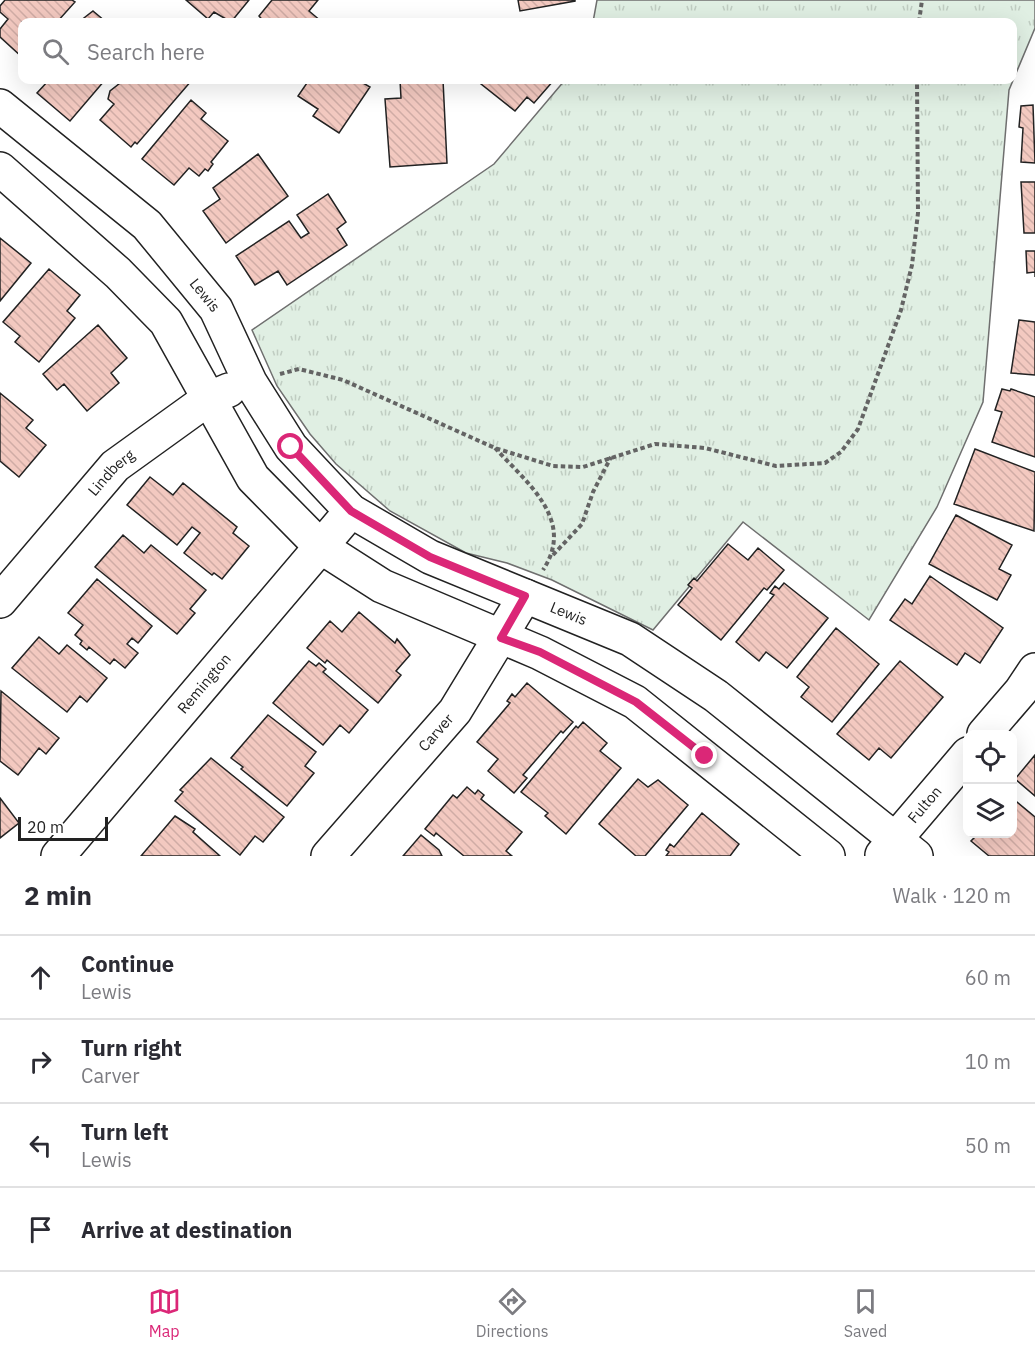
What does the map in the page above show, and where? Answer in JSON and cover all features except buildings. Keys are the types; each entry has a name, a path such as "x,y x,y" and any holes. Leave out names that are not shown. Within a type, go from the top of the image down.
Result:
{"street":[{"name":"Lewis","path":"0,105 147,225 216,309 250,382 291,447 351,511 430,557 630,639 716,696 897,850"},
{"path":"0,169 118,273 166,322 253,478 321,547 382,586 501,638 540,652 636,702 828,856"},
{"name":"Lindberg","path":"0,601 115,466 208,399 250,382"},
{"name":"Remington","path":"58,856 351,511"},
{"name":"Carver","path":"328,856 456,711 525,596"},
{"path":"988,730 1021,691 1035,670"},
{"name":"Fulton","path":"897,850 963,761"}],"path":[{"path":"920,18 922,0"},
{"path":"250,382 299,369 343,380 495,448 554,466 583,467 655,444 705,448 776,466 825,463 842,452 858,429 901,310 912,265 918,213 917,84"},
{"path":"495,448 545,505 556,532 553,555"},
{"path":"525,596 553,555 582,524 593,492 611,457"}],"green space":[{"path":"597,0 1035,0 1035,28 1017,71 1017,18 594,18"},
{"path":"562,84 1012,84 1009,90 983,402 937,507 869,620 743,522 653,630 552,580 507,563 466,553 390,511 336,464 310,434 277,386 252,330 494,164"}],"route":[{"path":"291,447 351,511 430,557 525,596 501,638 540,652 636,702 705,756"}]}
